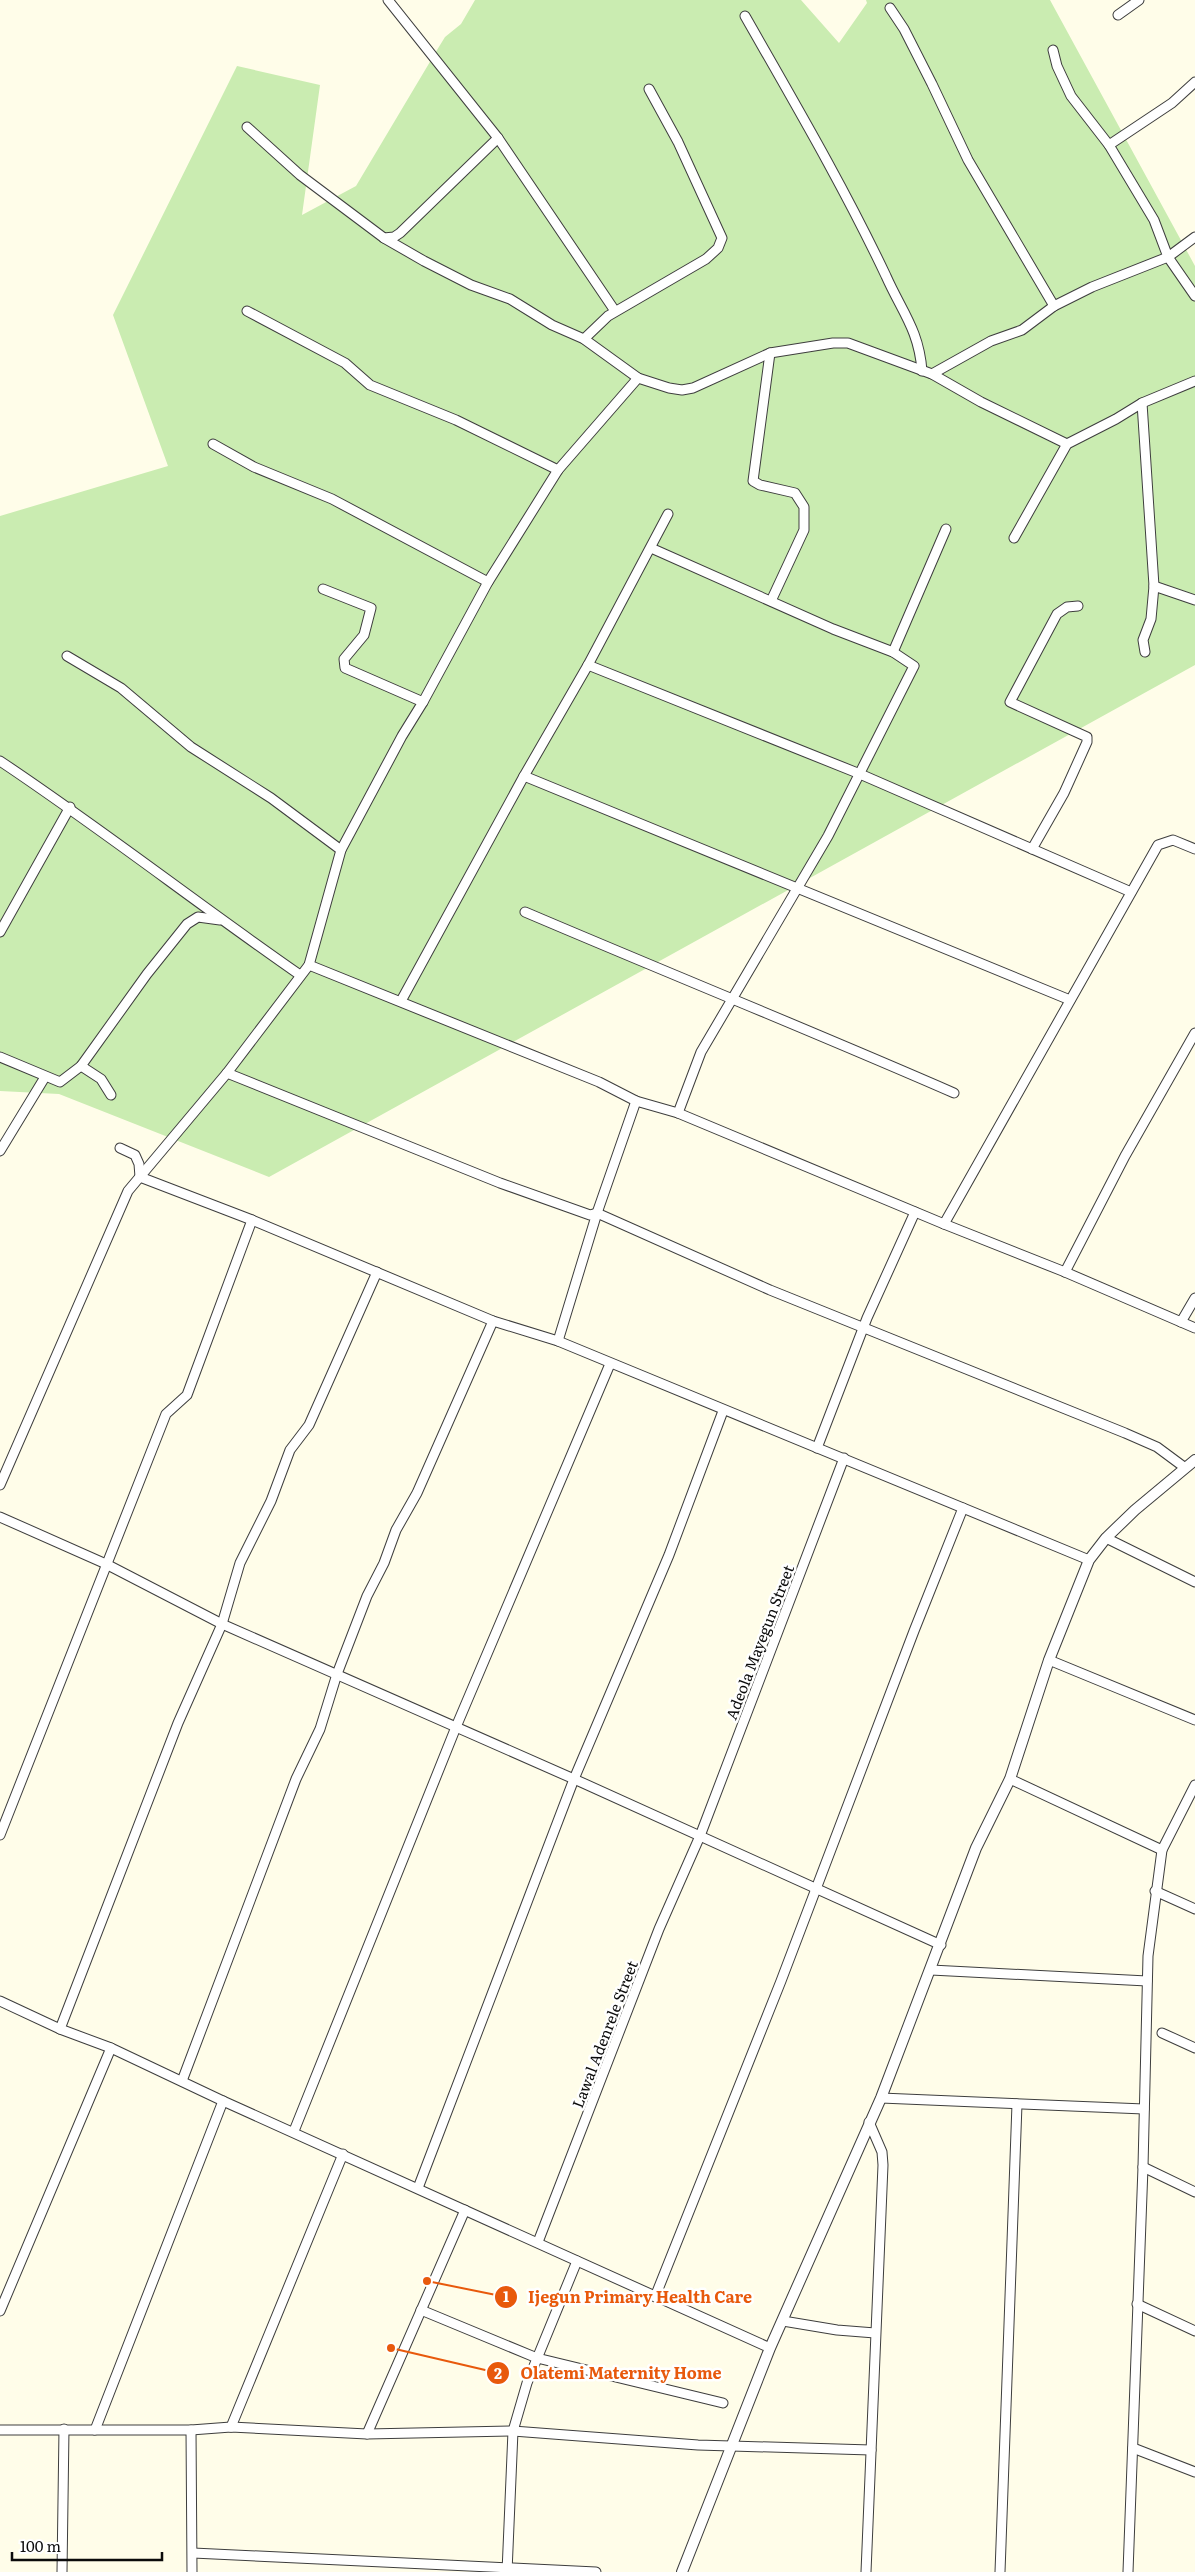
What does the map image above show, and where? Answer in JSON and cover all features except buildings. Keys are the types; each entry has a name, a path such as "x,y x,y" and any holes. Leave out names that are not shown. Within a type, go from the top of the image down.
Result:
{"street":[{"path":"388,0 498,138 615,312"},
{"path":"1118,15 1139,0"},
{"path":"890,8 904,29 968,160 1054,306"},
{"path":"745,16 809,127 918,338 922,371"},
{"path":"1052,50 1057,66 1072,96 1109,145 1154,220 1168,257 1195,296"},
{"path":"1109,145 1172,103 1195,82"},
{"path":"584,339 615,312 706,259 718,248 722,238 678,142 649,89"},
{"path":"247,127 300,176 384,238 471,285 510,299 552,325 584,339 638,378 682,390 693,388 770,353 833,342 848,343 932,374 981,402 1066,444"},
{"path":"384,238 394,237 400,233 498,138"},
{"path":"932,374 991,342 1022,330 1054,306 1092,287 1168,257 1195,237"},
{"path":"247,311 345,363 370,385 456,420 558,470"},
{"path":"770,353 753,481 760,485 795,493 804,507 804,530 771,601"},
{"path":"0,1485 128,1191 227,1073 300,974 309,965 341,850 488,582 558,470 638,378"},
{"path":"1014,538 1066,444 1116,419 1142,402 1195,381"},
{"path":"1142,402 1154,586 1151,619 1144,640 1145,652"},
{"path":"213,444 254,467 332,499 488,582"},
{"path":"401,1001 524,776 588,665 668,514"},
{"path":"893,652 946,529"},
{"path":"651,548 833,629 893,652 914,666 828,836 701,1052 678,1113"},
{"path":"1154,586 1195,600"},
{"path":"323,589 371,608 364,635 344,659 345,668 423,702"},
{"path":"1032,849 1064,794 1087,738 1010,702 1057,614 1066,607 1078,606"},
{"path":"66,656 121,688 191,747 272,798 341,850"},
{"path":"588,665 860,774 1131,892"},
{"path":"0,761 70,807 220,920 300,974"},
{"path":"524,776 797,890 1070,1000"},
{"path":"0,932 70,807"},
{"path":"944,1224 1158,845 1173,840 1195,848"},
{"path":"525,912 731,1000 840,1043 954,1094"},
{"path":"0,1057 60,1082 81,1066 147,974 188,924 198,917 220,920"},
{"path":"309,965 599,1082 636,1101 678,1113 944,1224 1065,1272 1195,1328"},
{"path":"1065,1272 1125,1156 1195,1033"},
{"path":"81,1066 101,1079 110,1095"},
{"path":"227,1073 500,1183 590,1215 597,1213 770,1290 864,1326 1125,1433 1157,1447 1184,1467"},
{"path":"0,1151 45,1077"},
{"path":"558,1341 597,1213 636,1101"},
{"path":"120,1148 135,1155 139,1164 140,1177"},
{"path":"140,1177 252,1220 493,1320 558,1341 1089,1560"},
{"path":"817,1448 864,1326 915,1212"},
{"path":"0,1835 166,1414 187,1394 252,1220"},
{"path":"60,2029 178,1723 222,1624 240,1563 271,1501 290,1450 310,1425 377,1272"},
{"path":"1181,1322 1195,1298"},
{"path":"182,2081 296,1779 320,1729 337,1674 368,1596 390,1550 396,1530 417,1493 493,1320"},
{"path":"294,2131 456,1727 610,1364"},
{"path":"418,2188 574,1779 669,1555 723,1410"},
{"name":"Adeola Mayegun Street","path":"700,1836 844,1458"},
{"path":"682,2572 770,2348 881,2098 932,1970 976,1848 1010,1779 1049,1660 1089,1560 1106,1538 1184,1467 1195,1460"},
{"path":"655,2297 816,1889 963,1508"},
{"path":"0,1517 106,1564 222,1624 574,1779 941,1945"},
{"path":"1106,1538 1195,1582"},
{"path":"1049,1660 1195,1720"},
{"path":"1010,1779 1162,1850"},
{"path":"1128,2572 1143,2168 1147,1981 1155,1891 1162,1850 1195,1785"},
{"name":"Lawal Adenrele Street","path":"538,2242 659,1929 700,1836"},
{"path":"1155,1891 1195,1909"},
{"path":"932,1970 1147,1981"},
{"path":"0,2001 60,2029 111,2048 223,2102 294,2131 770,2348"},
{"path":"1162,2033 1195,2048"},
{"path":"0,2311 111,2048"},
{"path":"881,2098 1144,2109"},
{"path":"95,2430 223,2102"},
{"path":"1000,2572 1017,2104"},
{"path":"866,2572 883,2165 882,2152 869,2122"},
{"path":"231,2427 343,2154"},
{"path":"1143,2168 1195,2192"},
{"path":"366,2434 465,2210"},
{"path":"507,2570 514,2431 527,2383 577,2261"},
{"path":"1137,2304 1195,2331"},
{"path":"421,2310 537,2358 724,2403"},
{"path":"783,2321 837,2330 875,2333"},
{"path":"0,2430 191,2430 231,2427 366,2434 514,2431 731,2445 871,2450"},
{"path":"62,2572 64,2429"},
{"path":"191,2430 192,2572"},
{"path":"1133,2448 1195,2472"},
{"path":"193,2553 507,2570 596,2572"}],"green space":[{"path":"475,0 801,0 839,43 867,3 866,0 1050,0 1195,266 1195,665 269,1177 59,1094 0,1091 0,516 168,466 113,315 237,66 320,85 302,215 356,186 445,37 461,24"}],"place":[{"name":"Ijegun Primary Health Care","path":"427,2281"},
{"name":"Olatemi Maternity Home","path":"391,2348"}]}
